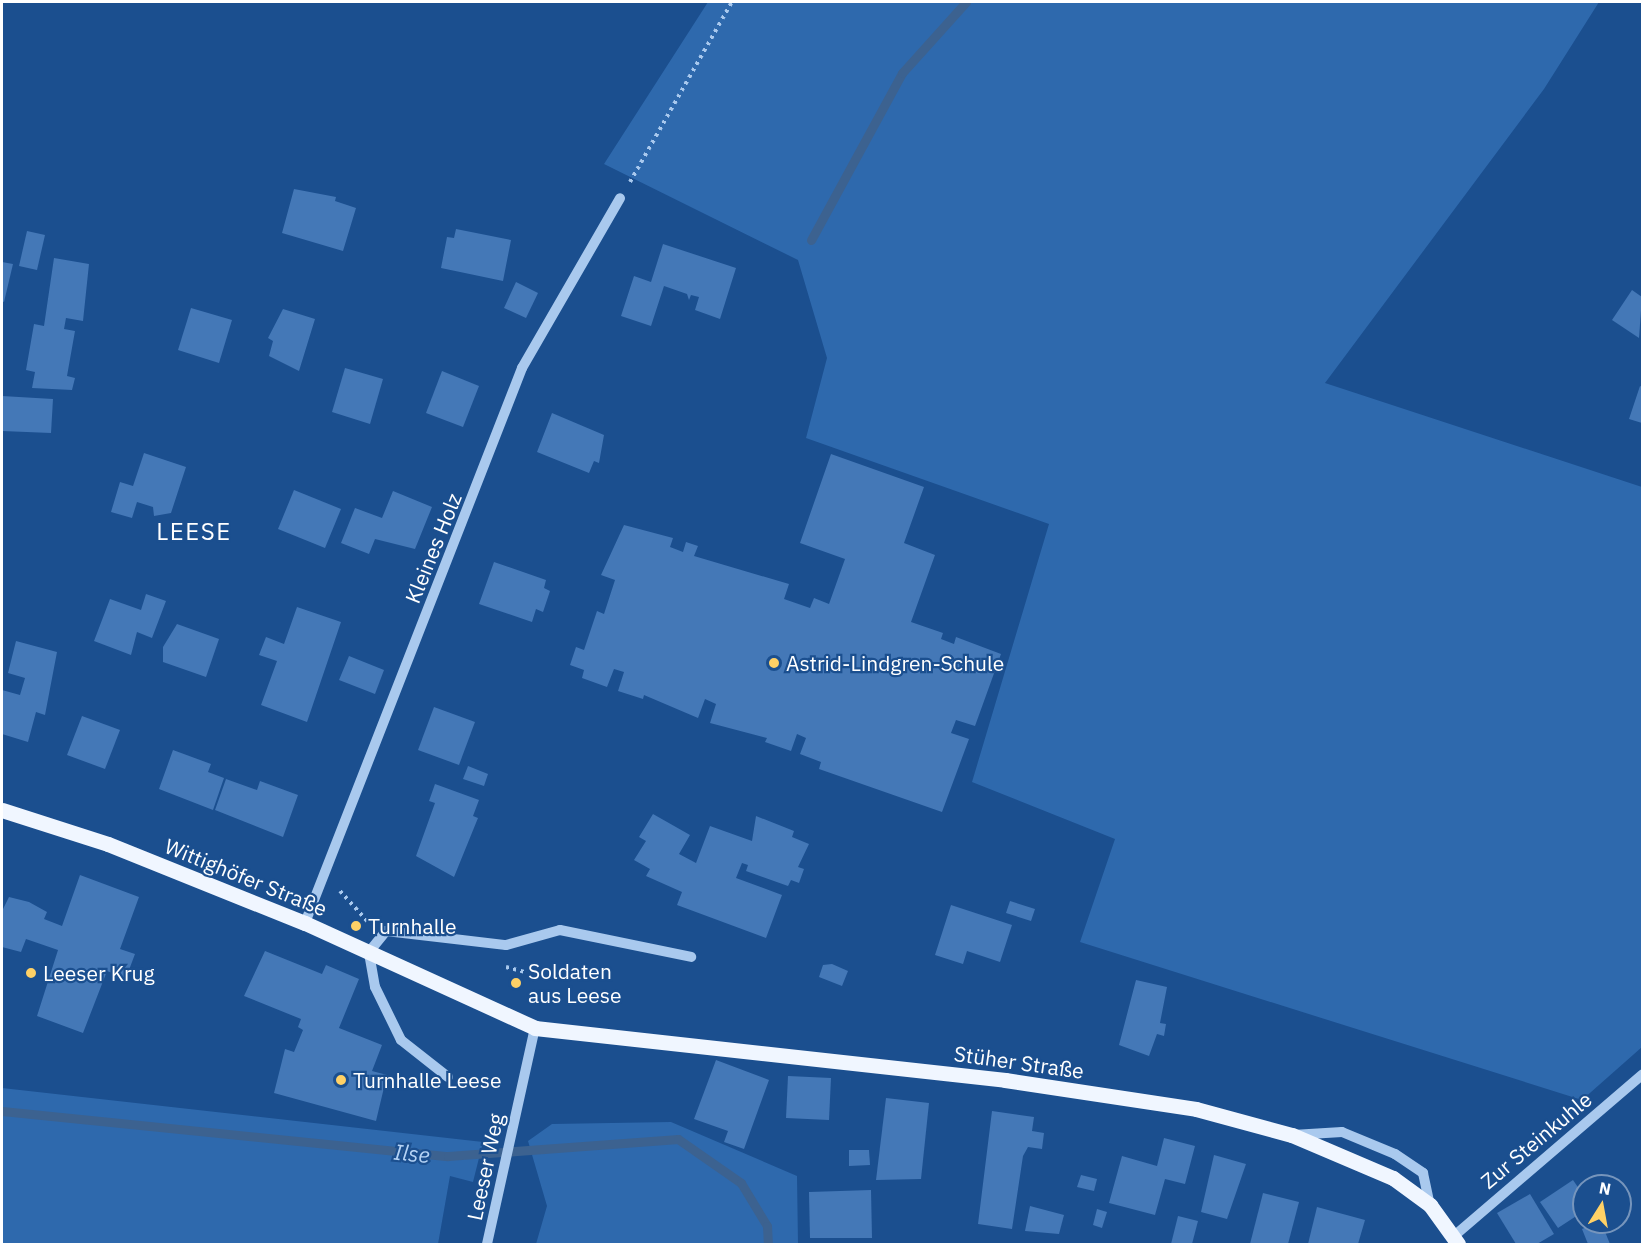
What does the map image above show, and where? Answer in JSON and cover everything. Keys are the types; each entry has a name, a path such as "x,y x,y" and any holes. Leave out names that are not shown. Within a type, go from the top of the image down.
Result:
{"main road":[{"name":"Wittighöfer Straße","path":"2,810 108,844 305,923 535,1028"},
{"name":"Stüher Straße","path":"535,1028 1005,1080 1196,1109 1292,1135 1393,1178 1430,1205 1456,1240"}],"street":[{"name":"Kleines Holz","path":"305,923 522,368 620,198"},
{"path":"448,1077 401,1040 375,987 369,952 380,934 394,931 506,945 560,930 691,957"},
{"name":"Leeser Weg","path":"488,1245 535,1028"},
{"name":"Zur Steinkuhle","path":"1456,1240 1642,1075"},
{"path":"1292,1135 1342,1132 1395,1154 1423,1173 1430,1205"}],"path":[{"path":"620,198 732,2"},
{"path":"348,901 380,934"},
{"path":"503,966 525,972"}],"shaded area":[{"path":"708,2 1599,2 1544,89 1325,383 1642,487 1642,1047 1582,1100 1080,942 1115,839 972,782 1049,524 806,438 827,358 798,260 604,164"},
{"path":"2,1088 483,1142 473,1182 450,1176 438,1244 2,1244"},
{"path":"671,1122 797,1176 798,1244 536,1244 547,1206 528,1141 552,1124"}],"building":[{"path":"294,189 336,197 335,201 356,208 343,251 282,233"},
{"path":"456,229 511,240 503,281 441,268 447,237 454,238"},
{"path":"27,231 45,235 37,270 19,266"},
{"path":"663,244 736,268 720,319 695,310 699,297 691,295 689,300 687,294 664,286 651,326 621,316 634,276 651,282"},
{"path":"54,258 89,264 83,321 66,318 64,329 75,331 67,376 75,378 72,390 32,388 35,372 26,370 34,324 44,326"},
{"path":"2,262 13,264 4,302 2,301"},
{"path":"516,282 538,293 526,318 504,308"},
{"path":"1632,290 1642,297 1639,338 1612,320"},
{"path":"191,308 232,320 219,363 178,350"},
{"path":"283,309 315,319 299,371 269,356 273,341 268,338"},
{"path":"345,368 383,379 370,424 332,412"},
{"path":"442,371 479,386 463,427 426,413"},
{"path":"1640,386 1642,387 1642,423 1629,419"},
{"path":"2,396 53,399 51,433 2,431"},
{"path":"552,413 604,435 599,463 594,461 589,473 537,452"},
{"path":"144,453 186,467 171,513 154,516 153,507 137,502 132,518 111,512 120,482 133,486"},
{"path":"831,454 924,487 904,543 935,555 911,622 943,633 941,639 954,644 956,637 1001,654 975,726 956,720 951,733 969,739 942,812 819,769 821,762 800,754 806,738 797,734 791,751 765,742 767,738 710,723 716,704 705,699 698,718 644,695 643,699 618,691 624,672 614,669 607,687 582,678 584,670 570,665 576,647 584,650 597,611 604,614 615,580 601,575 624,525 673,538 670,547 683,552 686,542 698,546 694,556 789,584 784,599 810,608 814,598 829,604 845,559 800,543"},
{"path":"294,490 341,509 325,548 278,529"},
{"path":"393,491 432,507 415,549 375,539 369,554 341,543 355,508 382,518"},
{"path":"494,562 546,580 544,588 550,591 543,612 536,609 532,622 479,604"},
{"path":"146,594 166,601 152,638 137,632 131,655 94,641 110,599 141,610"},
{"path":"297,607 341,622 307,722 261,705 277,661 259,655 266,637 284,644"},
{"path":"177,624 219,639 206,677 163,662 163,647"},
{"path":"16,641 57,652 45,715 36,712 28,742 2,734 2,690 20,695 25,678 8,673"},
{"path":"349,656 384,670 375,694 339,680"},
{"path":"434,707 475,722 459,765 418,750"},
{"path":"82,716 120,730 105,769 67,755"},
{"path":"173,750 211,764 208,772 224,778 213,810 159,789"},
{"path":"468,766 488,774 484,786 463,779"},
{"path":"226,779 257,790 260,781 298,795 283,837 215,810"},
{"path":"435,784 479,800 473,816 478,818 454,877 416,856 435,803 429,801"},
{"path":"653,814 690,835 679,854 696,863 710,826 752,841 756,816 794,831 792,837 809,844 798,867 804,869 799,883 791,880 788,886 746,871 748,865 742,863 736,878 782,895 766,938 677,905 682,892 646,876 650,869 634,860 646,841 639,837"},
{"path":"80,875 139,897 120,949 135,954 126,978 107,971 83,1033 37,1016 58,950 26,939 21,952 2,947 2,911 9,897 29,902 47,912 44,919 62,926"},
{"path":"1010,901 1035,909 1031,921 1006,913"},
{"path":"951,905 1012,925 1000,962 967,951 963,964 935,955"},
{"path":"265,951 322,974 326,965 359,979 339,1028 382,1045 372,1071 387,1075 376,1121 274,1093 285,1049 294,1052 303,1030 298,1027 301,1019 244,996"},
{"path":"832,964 848,971 842,986 819,977 823,965"},
{"path":"1136,980 1167,987 1160,1023 1166,1024 1164,1036 1157,1034 1149,1056 1119,1045"},
{"path":"716,1060 769,1080 744,1149 724,1142 728,1131 694,1119"},
{"path":"788,1076 831,1078 829,1120 786,1118"},
{"path":"886,1098 929,1103 921,1179 876,1180"},
{"path":"992,1111 1034,1117 1032,1131 1044,1133 1042,1149 1028,1147 1023,1156 1012,1229 978,1224"},
{"path":"1164,1138 1195,1146 1185,1184 1165,1179 1155,1215 1109,1203 1122,1156 1157,1166"},
{"path":"849,1150 869,1150 870,1165 849,1166"},
{"path":"1214,1155 1246,1164 1227,1219 1201,1212"},
{"path":"1081,1175 1097,1179 1094,1191 1077,1187"},
{"path":"1572,1181 1572,1219 1558,1228 1540,1202"},
{"path":"871,1190 872,1238 810,1238 809,1192"},
{"path":"1263,1193 1299,1202 1288,1244 1250,1244"},
{"path":"1530,1194 1554,1234 1537,1244 1516,1244 1497,1213"},
{"path":"1030,1206 1064,1215 1059,1234 1025,1231"},
{"path":"1317,1207 1365,1220 1358,1244 1308,1244"},
{"path":"1097,1209 1107,1212 1102,1228 1093,1225"},
{"path":"1178,1216 1198,1221 1192,1244 1171,1244"},
{"path":"1584,1234 1606,1234 1610,1244 1588,1244"}],"waterway":[{"path":"811,240 902,73 966,2"},
{"name":"Ilse","path":"2,1111 448,1156 678,1139 741,1183 767,1226 768,1244"}],"place":[{"name":"Astrid-Lindgren-Schule","path":"774,663"},
{"name":"Turnhalle","path":"356,926"},
{"name":"Leeser Krug","path":"31,973"},
{"name":"Soldaten aus Leese","path":"516,983"},
{"name":"Turnhalle Leese","path":"341,1080"}],"district":[{"name":"LEESE","path":"194,532"}]}
